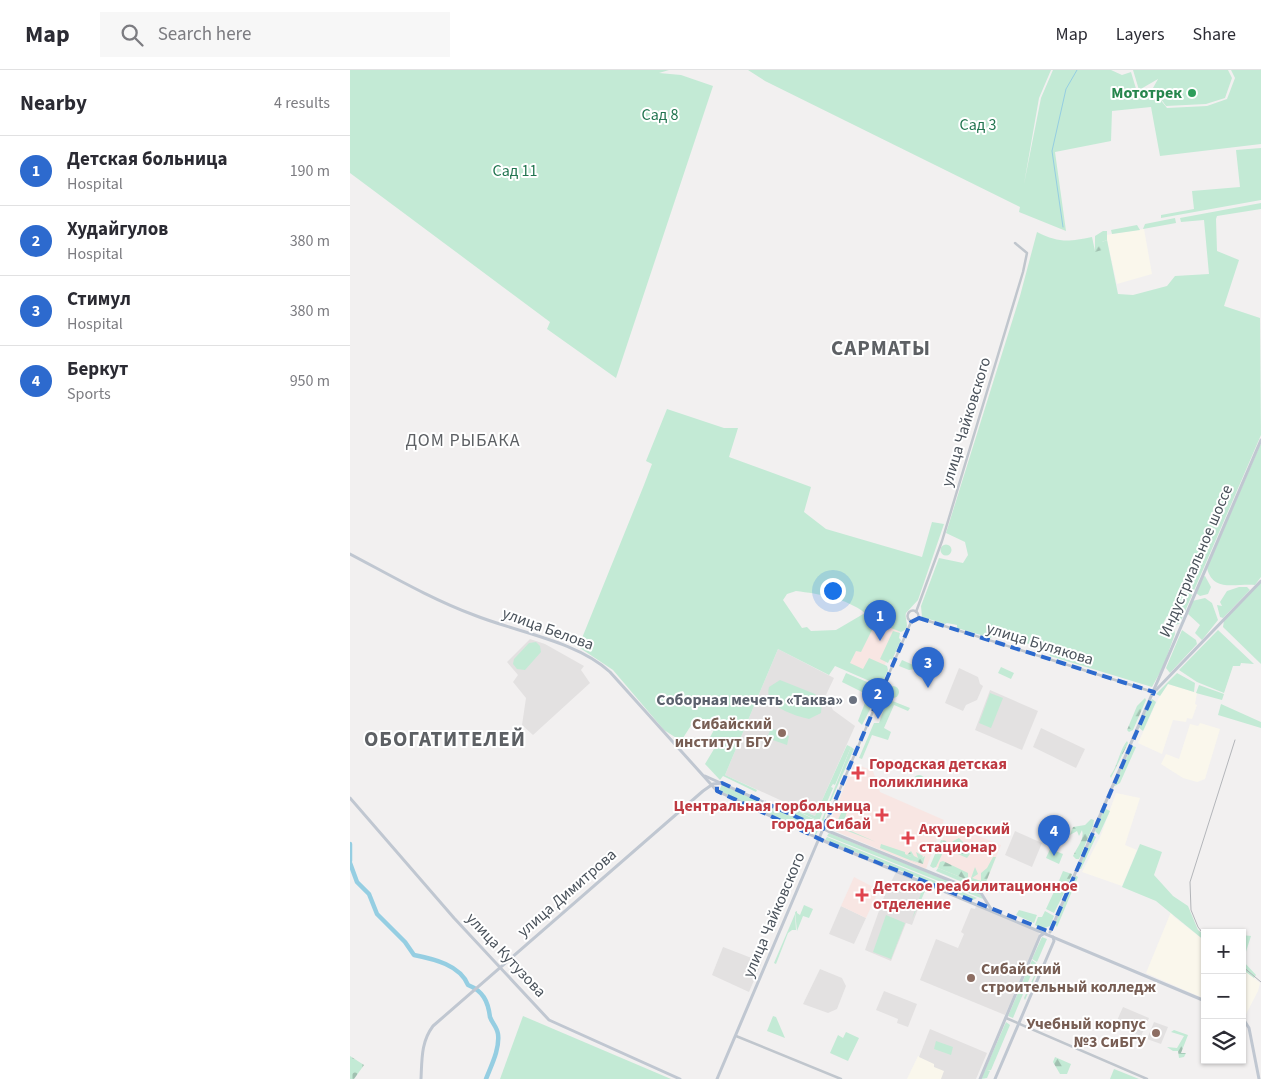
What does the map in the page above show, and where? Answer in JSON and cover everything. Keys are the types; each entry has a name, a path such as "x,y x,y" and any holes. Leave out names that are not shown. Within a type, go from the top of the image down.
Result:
{"main road":[{"name":"Индустриальное шоссе","path":"1050,932 1143,711 1165,667 1183,619 1261,440"},
{"name":"улица Белова","path":"350,554 473,615 575,649 596,660 610,672 717,792 819,838 983,902 992,910"},
{"name":"Индустриальное шоссе","path":"1154,692 1261,581"},
{"path":"1165,667 1167,674 1172,674"},
{"name":"улица Белова","path":"702,775 823,829 981,893 986,907 1052,936"},
{"path":"703,791 717,792 720,783"},
{"name":"улица Димитрова","path":"422,1079 426,1036 433,1026 703,791 720,783"},
{"name":"улица Кутузова","path":"350,798 542,1013 556,1024 680,1079"},
{"name":"улица Чайковского","path":"717,1079 823,829"},
{"path":"980,1079 1040,936 1039,930"},
{"path":"1040,936 1050,932 1054,941"},
{"path":"1052,936 1201,999"},
{"path":"995,1079 1054,941 1057,938"},
{"path":"1244,1019 1247,1021 1259,1079"}],"street":[{"name":"улица Чайковского","path":"823,829 911,622 908,618 909,613 916,612 938,554 1026,264 1027,252 1015,243"},
{"path":"911,622 918,618 916,612"},
{"name":"улица Булякова","path":"918,618 1154,692"},
{"path":"1006,1018 1147,1079"},
{"path":"736,1036 840,1079"}],"highlighted area":[{"path":"919,618 1154,692 1050,932 824,841 717,791 717,785 722,783 823,829 911,622"}],"shaded area":[{"path":"1144,229 1152,274 1117,284 1106,235"},
{"path":"871,614 904,621 877,683 847,670"},
{"path":"530,639 545,644 584,666 581,670 590,683 533,735 522,725 526,698 513,682 518,675 507,662"},
{"name":"Сибайский институт БГУ","path":"778,649 834,678 826,695 833,710 855,726 815,816 725,775"},
{"path":"959,668 978,677 980,684 983,686 977,700 966,705 963,711 945,703"},
{"path":"1168,684 1197,693 1195,704 1197,705 1192,719 1187,718 1186,722 1173,720 1162,754 1138,743 1158,699"},
{"path":"990,690 1038,711 1022,750 975,730"},
{"path":"1200,723 1220,729 1205,779 1197,782 1183,778 1161,764 1166,754 1179,759 1190,724 1198,726"},
{"path":"1041,728 1085,749 1076,768 1033,747"},
{"name":"Центральная горбольница города Сибай","path":"854,763 873,771 880,792 944,820 926,869 828,828"},
{"path":"1116,793 1140,798 1125,845 1137,850 1122,886 1082,872 1101,835"},
{"path":"949,824 1001,845 984,887 931,865"},
{"path":"1015,831 1042,843 1032,867 1005,855"},
{"path":"896,872 927,885 912,925 906,923 891,961 865,950 885,894"},
{"name":"Детское реабилитационное отделение","path":"854,877 879,890 866,918 841,906"},
{"path":"841,906 866,918 854,944 829,934"},
{"path":"976,906 1037,931 1040,935 1005,1015 920,980 936,939 958,948 964,934 961,932 971,908 975,909"},
{"path":"1171,912 1173,916 1201,938 1201,997 1146,973"},
{"path":"723,947 762,962 749,992 712,975"},
{"path":"820,969 842,978 846,986 837,1009 828,1013 803,1004"},
{"path":"1246,972 1260,983 1246,1014"},
{"path":"884,991 917,1004 908,1027 897,1023 898,1019 876,1010"},
{"path":"1123,1007 1149,1018 1141,1036 1115,1025"},
{"path":"1154,1022 1168,1027 1161,1044 1147,1039"},
{"path":"930,1029 987,1053 976,1079 941,1079 944,1071 919,1057"},
{"path":"918,1056 935,1064 944,1071 942,1079 907,1079"}],"green space":[{"name":"Сад 11","path":"350,70 669,70 659,73 681,75 713,86 616,378 547,329 550,322 350,173"},
{"name":"Сад 3","path":"748,70 1051,70 1039,98 1024,184 1041,98 1053,70 1111,70 1122,75 1131,72 1137,92 1151,88 1167,108 1207,106 1227,99 1235,78 1231,70 1261,70 1261,144 1160,156 1151,107 1112,111 1111,141 1055,152 1066,231 1019,212 1020,207 765,81"},
{"name":"Мототрек","path":"1133,70 1228,70 1232,78 1225,98 1206,104 1166,106 1153,88 1158,79 1139,90"},
{"path":"1261,148 1261,200 1161,218 1161,215 1194,209 1192,191 1240,187 1236,150"},
{"path":"1261,203 1261,209 1217,216 1216,219 1217,251 1239,260 1224,306 1260,318 1261,435 1180,623 1174,626 1167,616 1163,624 1174,629 1175,634 1163,667 1152,687 1050,656 1048,650 993,633 991,638 957,628 957,625 945,624 922,617 921,606 939,558 963,563 968,555 965,542 946,533 1020,296 1037,232 1058,240 1076,240 1092,237 1095,251 1102,242 1107,240 1118,294 1133,295 1167,286 1175,276 1209,274 1204,220 1181,222 1180,218"},
{"path":"1175,218 1176,223 1143,229 1145,224"},
{"path":"1137,225 1140,230 1112,234 1111,230"},
{"path":"1103,231 1107,231 1107,240 1102,242 1102,250 1095,252 1095,236"},
{"path":"667,409 724,428 738,428 729,457 811,487 804,512 826,529 922,557 932,522 944,524 918,600 906,613 906,628 901,632 876,622 861,652 856,651 850,663 863,669 869,658 887,666 888,670 881,686 835,666 829,675 778,649 725,775 757,790 756,792 723,776 720,780 705,764 714,749 707,743 716,726 704,721 692,724 681,741 664,730 613,670 580,648 580,643 652,464 646,461","holes":["796,591 841,600 865,613 836,630 811,631 807,627 802,628 783,600 787,594"]},
{"path":"1261,443 1261,577 1255,585 1220,584 1214,581 1207,568"},
{"path":"946,544 952,550 946,556 940,550"},
{"path":"1205,576 1211,587 1208,594 1200,596 1196,593 1202,577"},
{"path":"1261,582 1261,664 1223,627 1224,620"},
{"path":"1239,587 1247,587 1250,590 1223,618 1220,617 1217,605 1222,606 1220,602 1227,591"},
{"path":"1205,598 1212,603 1218,620 1202,640 1195,633 1200,625 1188,614 1192,601"},
{"path":"1182,630 1196,640 1197,644 1170,673 1166,668"},
{"path":"1218,630 1254,664 1241,663 1240,666 1233,666 1224,693 1197,682 1179,670"},
{"path":"893,631 900,633 899,638 901,640 892,660 890,659 888,663 880,659"},
{"path":"536,642 540,646 541,652 525,670 517,669 513,664 514,659 529,643"},
{"path":"902,660 920,668 909,670 899,666"},
{"path":"1001,667 1014,673 1011,679 998,673"},
{"path":"846,673 881,688 862,725 858,721 868,695 842,682"},
{"path":"1177,673 1195,683 1194,692 1168,684 1160,696 1156,694"},
{"path":"780,680 815,694 822,701 821,713 809,719 789,713 775,705 768,694 769,687"},
{"path":"1199,685 1224,694 1222,700 1196,693"},
{"path":"895,686 898,687 898,697 891,698 888,697 887,690 888,687"},
{"path":"990,693 1003,698 991,728 979,723"},
{"path":"885,698 910,708 908,711 894,705 884,728 891,732 888,740 872,735 862,759 859,758 874,723 879,723 885,706 882,704"},
{"path":"1145,698 1146,700 1133,730 1129,732 1127,730 1137,706"},
{"path":"1152,699 1156,702 1143,731 1138,727"},
{"path":"1221,704 1261,722 1261,728 1218,715"},
{"path":"771,728 789,736 787,745 767,738"},
{"path":"1127,741 1128,743 1111,778 1110,776"},
{"path":"847,745 851,747 835,785 833,784 831,787 833,788 819,821 787,806 787,804 815,816"},
{"path":"1132,746 1136,747 1120,783 1113,787"},
{"path":"851,747 854,749 826,812 823,824 821,822"},
{"path":"919,775 925,781 919,787 913,781"},
{"path":"722,784 819,828 816,835 719,791"},
{"path":"786,806 816,820 819,822 818,825 785,810"},
{"path":"1104,808 1110,811 1099,835 1095,831"},
{"path":"843,809 847,812 842,827 876,842 835,826"},
{"path":"1091,819 1094,820 1093,826 1079,859 1076,859 1073,856 1082,840 1083,833 1082,830 1079,836 1077,831 1070,835 1073,827 1085,825"},
{"path":"829,833 976,892 983,899 827,836"},
{"path":"1093,835 1096,837 1081,869 1078,868"},
{"path":"827,837 977,898 973,900 825,840"},
{"path":"959,838 972,851 967,858 951,851 949,847 953,841"},
{"path":"941,840 946,841 947,844 936,867 933,868 930,866"},
{"path":"881,844 905,852 905,854 911,857 911,860 922,865 880,848"},
{"path":"1140,844 1162,852 1154,875 1173,896 1188,906 1198,930 1201,932 1201,938 1156,901 1122,887"},
{"path":"1050,849 1063,854 1059,864 1046,858"},
{"path":"911,851 918,858 916,852 923,856 922,858 925,856 923,864 911,860 911,857 907,855"},
{"path":"993,857 996,857 984,887 970,881 975,867 978,874 972,878 981,881 981,873 987,868"},
{"path":"943,861 968,873 968,880 938,868 940,862"},
{"path":"938,868 968,880 967,884 936,871"},
{"path":"1063,871 1072,874 1067,887 1058,883"},
{"path":"1075,875 1078,877 1057,927 1055,924"},
{"path":"1058,883 1067,887 1054,913 1046,909"},
{"path":"914,887 925,891 912,919 921,893 914,889"},
{"path":"804,905 813,909 809,918 803,916 797,931 795,912 797,911 800,915"},
{"path":"1019,910 1037,915 1034,923 1016,915"},
{"path":"1045,911 1054,916 1050,926 1042,929 1035,925 1038,917 1042,917"},
{"path":"795,914 796,930 788,933 776,964 774,963"},
{"path":"886,915 905,923 891,959 873,952"},
{"path":"1246,935 1251,936 1246,952"},
{"path":"1042,937 1047,939 1037,962 1032,959"},
{"path":"1032,960 1036,963 1013,1018 1008,1016"},
{"path":"1246,964 1256,975 1254,978 1246,972"},
{"path":"1040,966 1025,1000 1024,998"},
{"path":"523,1016 671,1079 500,1079"},
{"path":"773,1016 776,1017 785,1038 767,1031"},
{"path":"1006,1022 1010,1025 991,1070 987,1071 990,1071 987,1078 981,1079"},
{"path":"1174,1030 1188,1035 1181,1053 1186,1053 1184,1057 1179,1058 1178,1051 1173,1051 1167,1047 1177,1048 1184,1036 1171,1032"},
{"path":"846,1032 859,1038 848,1061 830,1053 838,1035 843,1038"},
{"path":"936,1041 953,1047 951,1055 934,1049"},
{"path":"350,1056 364,1065 354,1079 350,1079"},
{"path":"1055,1057 1071,1064 1067,1074 1060,1074 1053,1062"},
{"path":"1114,1069 1139,1079 1110,1079"}],"waterway":[{"path":"1063,227 1052,151 1066,89 1077,70"},
{"path":"350,844 350,861"},
{"path":"350,863 357,882 369,894 377,914 405,942 414,955 438,961 453,968 459,972 468,985 484,997 497,1032 498,1040 495,1057 486,1079"}],"railway":[{"path":"1201,931 1191,910 1190,882 1235,740"},
{"path":"1246,969 1261,982"}],"place":[{"name":"Мототрек","path":"1192,93"},
{"name":"Детская больница","path":"880,641"},
{"name":"Стимул","path":"928,688"},
{"name":"Соборная мечеть «Таква»","path":"853,700"},
{"name":"Худайгулов","path":"878,719"},
{"name":"Сибайский институт БГУ","path":"782,733"},
{"name":"Городская детская поликлиника","path":"858,773"},
{"name":"Центральная горбольница города Сибай","path":"882,815"},
{"name":"Акушерский стационар","path":"908,838"},
{"name":"Беркут","path":"1054,856"},
{"name":"Детское реабилитационное отделение","path":"862,895"},
{"name":"Сибайский строительный колледж","path":"971,978"},
{"name":"Учебный корпус №3 СиБГУ","path":"1156,1033"}],"district":[{"name":"САРМАТЫ","path":"881,348"},
{"name":"ДОМ РЫБАКА","path":"463,440"},
{"name":"ОБОГАТИТЕЛЕЙ","path":"445,739"}],"park label":[{"name":"Сад 8","path":"660,115"}]}
